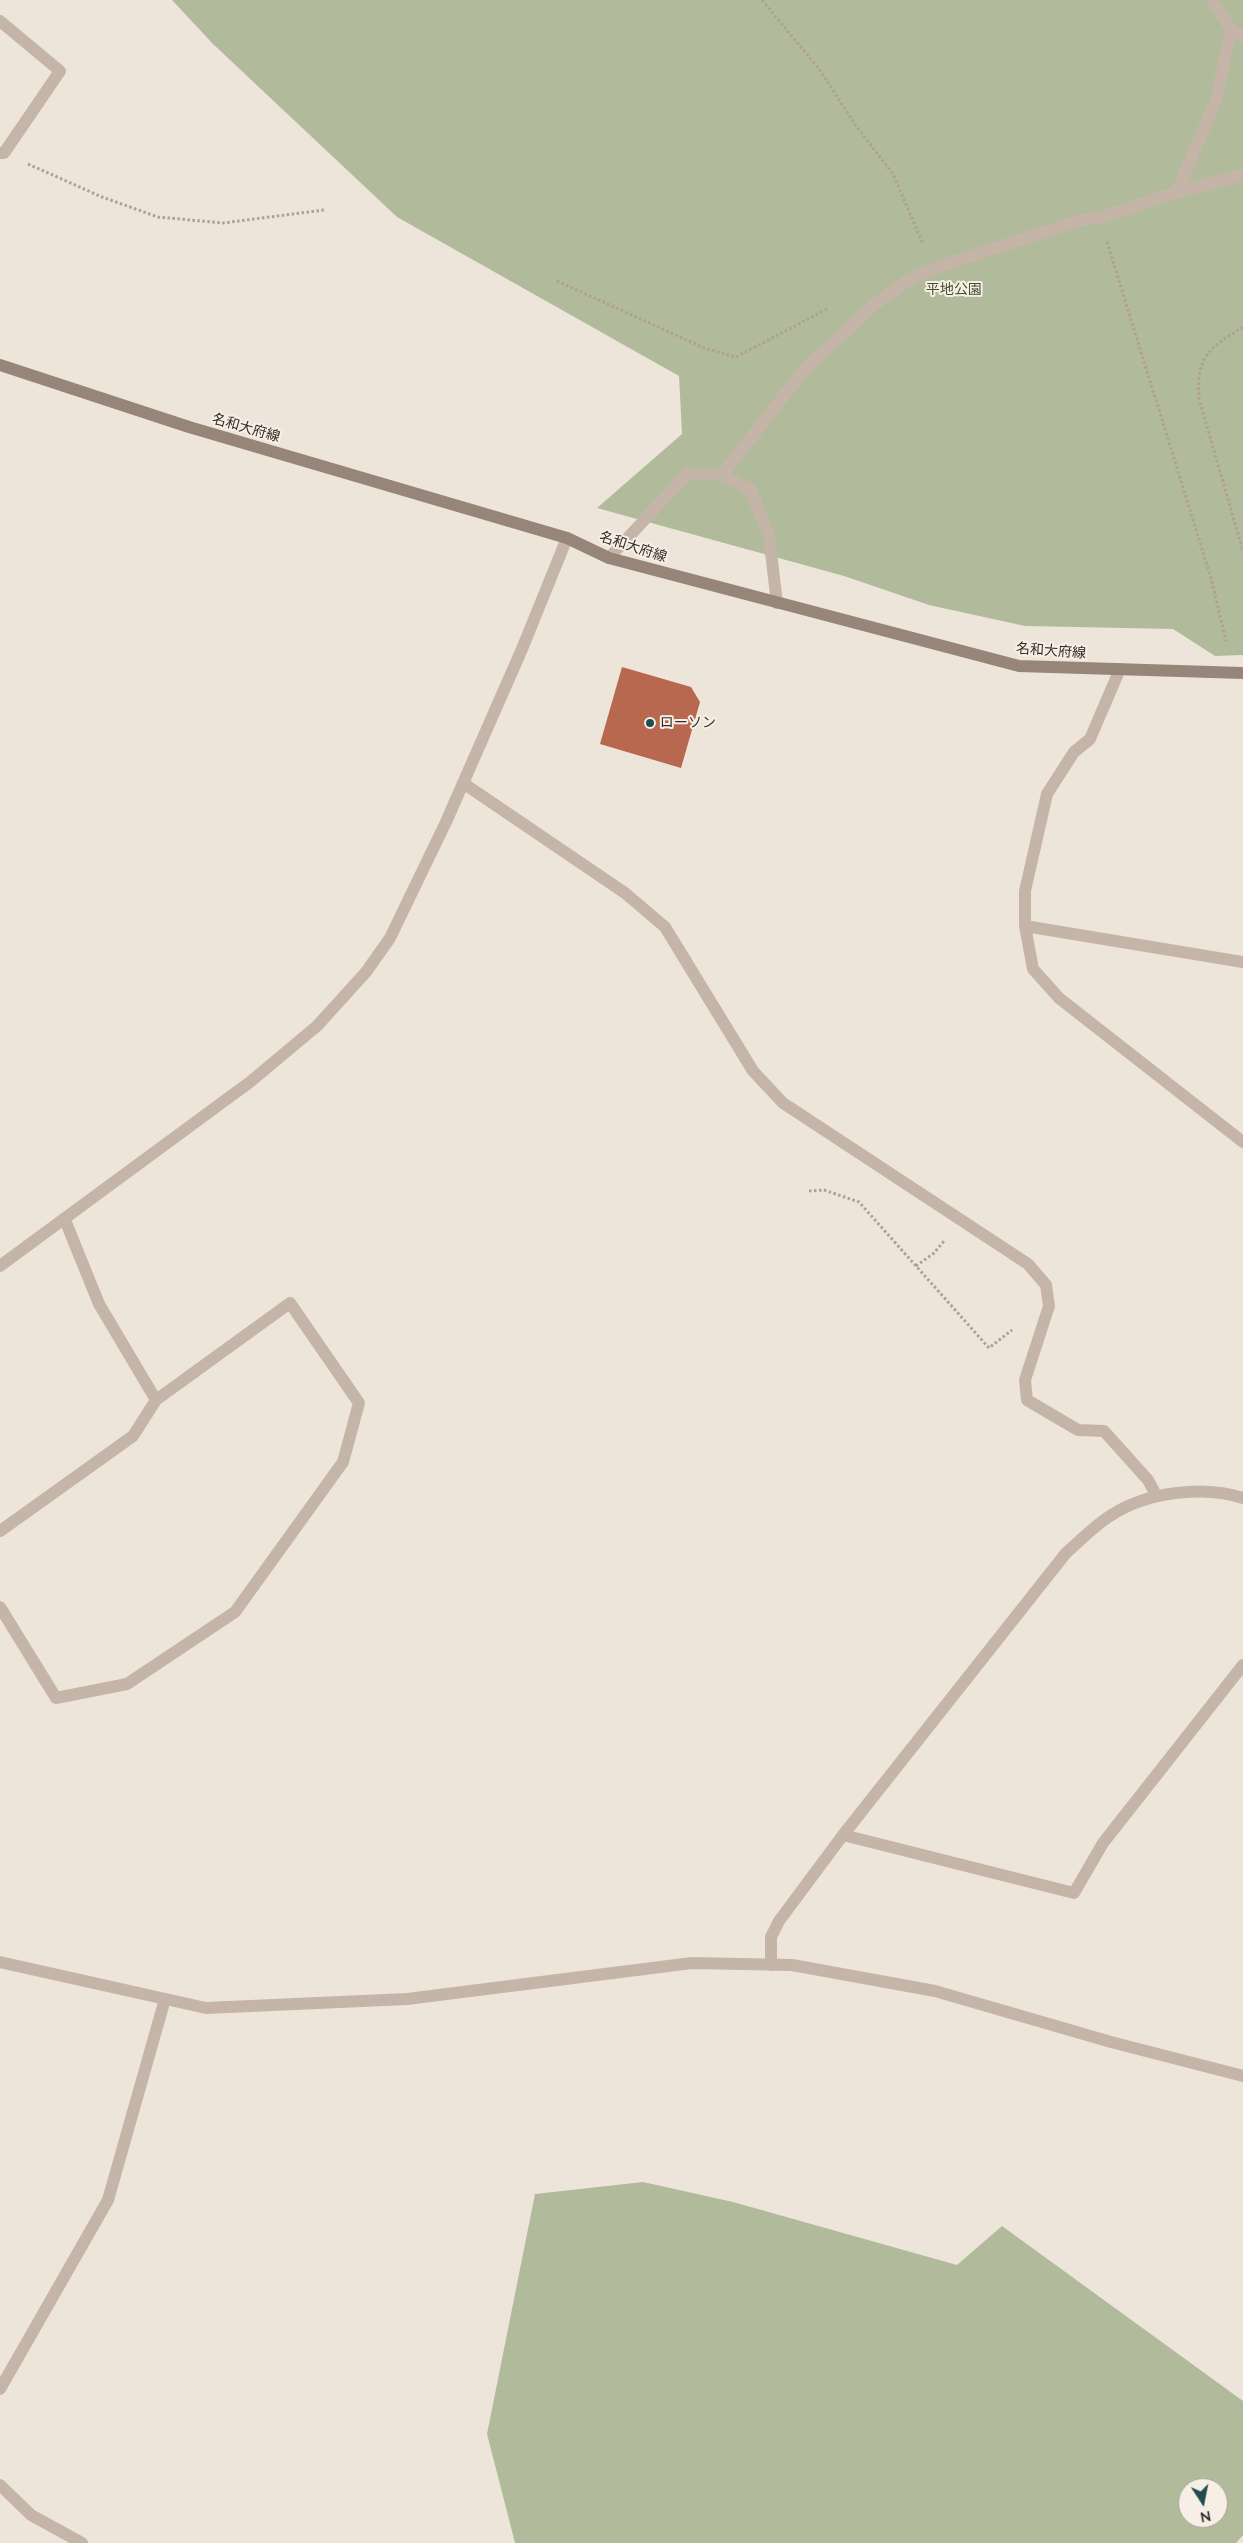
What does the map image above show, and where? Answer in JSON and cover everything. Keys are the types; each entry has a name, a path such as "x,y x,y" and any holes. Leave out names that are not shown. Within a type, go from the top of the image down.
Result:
{"main road":[{"name":"名和大府線","path":"0,365 188,427 567,538 609,558 1019,666 1243,673"}],"street":[{"path":"1212,0 1231,29 1243,37"},
{"path":"0,21 60,71 2,153"},
{"path":"1177,192 1217,96 1231,29"},
{"path":"722,475 805,369 875,304 909,280 943,265 1086,219 1099,218 1177,192 1243,175"},
{"path":"609,558 687,474 722,475 750,489 769,536 777,603"},
{"path":"0,1266 250,1082 317,1026 366,972 390,938 463,783 567,538"},
{"path":"1120,669 1090,739 1074,752 1047,794 1024,891 1025,926 1033,969 1059,998 1243,1142"},
{"path":"463,783 625,893 665,927 754,1071 783,1103 1028,1264 1046,1286 1049,1306 1024,1380 1027,1400 1078,1430 1104,1431 1148,1480 1156,1495"},
{"path":"1025,926 1243,962"},
{"path":"65,1220 99,1304 156,1400"},
{"path":"0,1531 133,1436 156,1400 290,1303 359,1403 344,1462 235,1612 127,1684 56,1698 0,1607"},
{"path":"771,1965 772,1938 779,1921 844,1835 1066,1553 1110,1515 1156,1495 1198,1492 1232,1495 1243,1498"},
{"path":"844,1835 1074,1893 1103,1843 1243,1665"},
{"path":"0,1962 206,2008 407,1998 692,1963 792,1965 935,1991 1111,2042 1243,2076"},
{"path":"0,2389 108,2200 165,1999"},
{"path":"0,2485 31,2516 82,2543"}],"path":[{"path":"762,0 820,70 856,126 893,174 926,250"},
{"path":"2,153 102,196 158,217 223,222 324,210"},
{"path":"1099,218 1202,551 1226,641"},
{"path":"557,281 704,348 736,357 837,304"},
{"path":"1243,327 1211,347 1204,359 1198,380 1199,399 1243,551"},
{"path":"809,1190 824,1190 860,1202 989,1348"},
{"path":"916,1266 934,1253 961,1219"}],"green space":[{"name":"平地公園","path":"172,0 1243,0 1243,655 1215,656 1173,629 1025,626 929,605 844,576 597,508 682,434 679,376 397,217 213,44"},
{"path":"643,2182 733,2202 957,2265 1002,2226 1243,2401 1243,2535 1236,2543 515,2543 487,2434 535,2194"}],"building":[{"name":"ローソン","path":"622,667 691,687 700,702 681,768 600,744"}],"place":[{"name":"ローソン","path":"650,723"}]}
